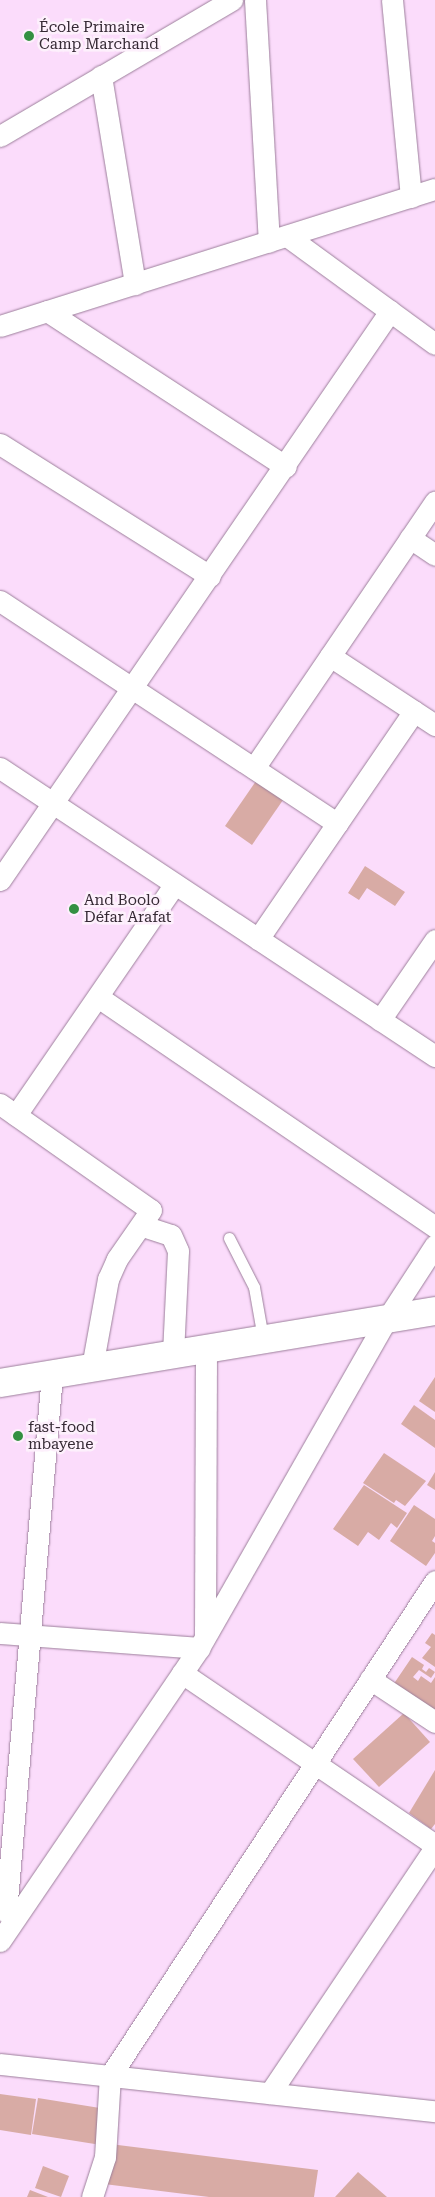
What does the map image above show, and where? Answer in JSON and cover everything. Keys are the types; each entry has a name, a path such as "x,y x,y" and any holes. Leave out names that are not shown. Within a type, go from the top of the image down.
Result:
{"street":[{"path":"0,136 232,0"},
{"path":"255,0 278,239"},
{"path":"392,0 411,197"},
{"path":"101,76 135,284"},
{"path":"0,326 435,190"},
{"path":"278,239 390,311 435,344"},
{"path":"47,311 286,466"},
{"path":"0,880 286,466 390,311"},
{"path":"0,444 210,576"},
{"path":"254,768 435,502"},
{"path":"410,538 435,555"},
{"path":"0,602 337,823"},
{"path":"330,656 435,725"},
{"path":"258,939 414,711"},
{"path":"0,768 435,1056"},
{"path":"92,1367 108,1279 117,1259 142,1226 151,1210 8,1110 98,997 175,884"},
{"path":"380,1020 435,940"},
{"path":"98,997 435,1227"},
{"path":"142,1226 171,1235 178,1250 173,1353"},
{"path":"8,1912 202,1643 387,1319 435,1245"},
{"path":"0,1383 206,1347 435,1311"},
{"path":"202,1643 206,1347"},
{"path":"0,1941 8,1912 52,1374"},
{"path":"92,2197 105,2157 110,2076 435,1581"},
{"path":"0,1634 202,1643"},
{"path":"182,1673 435,1846 270,2093"},
{"path":"370,1679 435,1722"},
{"path":"0,2064 270,2093 433,2107"}],"lane":[{"path":"229,1238 254,1286 263,1338"}],"building":[{"path":"256,781 283,800 252,845 225,826"},
{"path":"365,866 405,892 395,906 367,888 359,900 348,893"},
{"path":"435,1377 435,1412 419,1401"},
{"path":"414,1405 435,1420 435,1448 401,1424"},
{"path":"384,1453 426,1481 405,1506 396,1500 394,1503 363,1483"},
{"path":"435,1472 435,1490 427,1485"},
{"path":"364,1485 407,1513 397,1528 391,1523 379,1540 368,1532 358,1546 333,1529"},
{"path":"414,1505 435,1519 435,1536 432,1541 435,1543 435,1553 426,1566 390,1541"},
{"path":"432,1633 435,1635 435,1667 422,1658 431,1647 425,1643"},
{"path":"412,1657 424,1665 422,1669 426,1672 429,1668 435,1672 431,1678 419,1670 413,1677 418,1681 421,1676 431,1683 435,1677 435,1714 393,1685"},
{"path":"404,1713 430,1742 379,1787 353,1759"},
{"path":"435,1770 435,1824 431,1829 409,1813"},
{"path":"0,2094 36,2099 31,2135 0,2130"},
{"path":"38,2098 106,2109 101,2145 32,2134"},
{"path":"110,2144 318,2170 314,2197 209,2197 104,2184"},
{"path":"43,2166 69,2176 61,2197 35,2188"},
{"path":"358,2172 387,2197 335,2197"},
{"path":"30,2190 48,2197 27,2197"}],"place":[{"name":"École Primaire Camp Marchand","path":"29,36"},
{"name":"And Boolo Défar Arafat","path":"74,909"},
{"name":"fast-food mbayene","path":"18,1436"}]}
